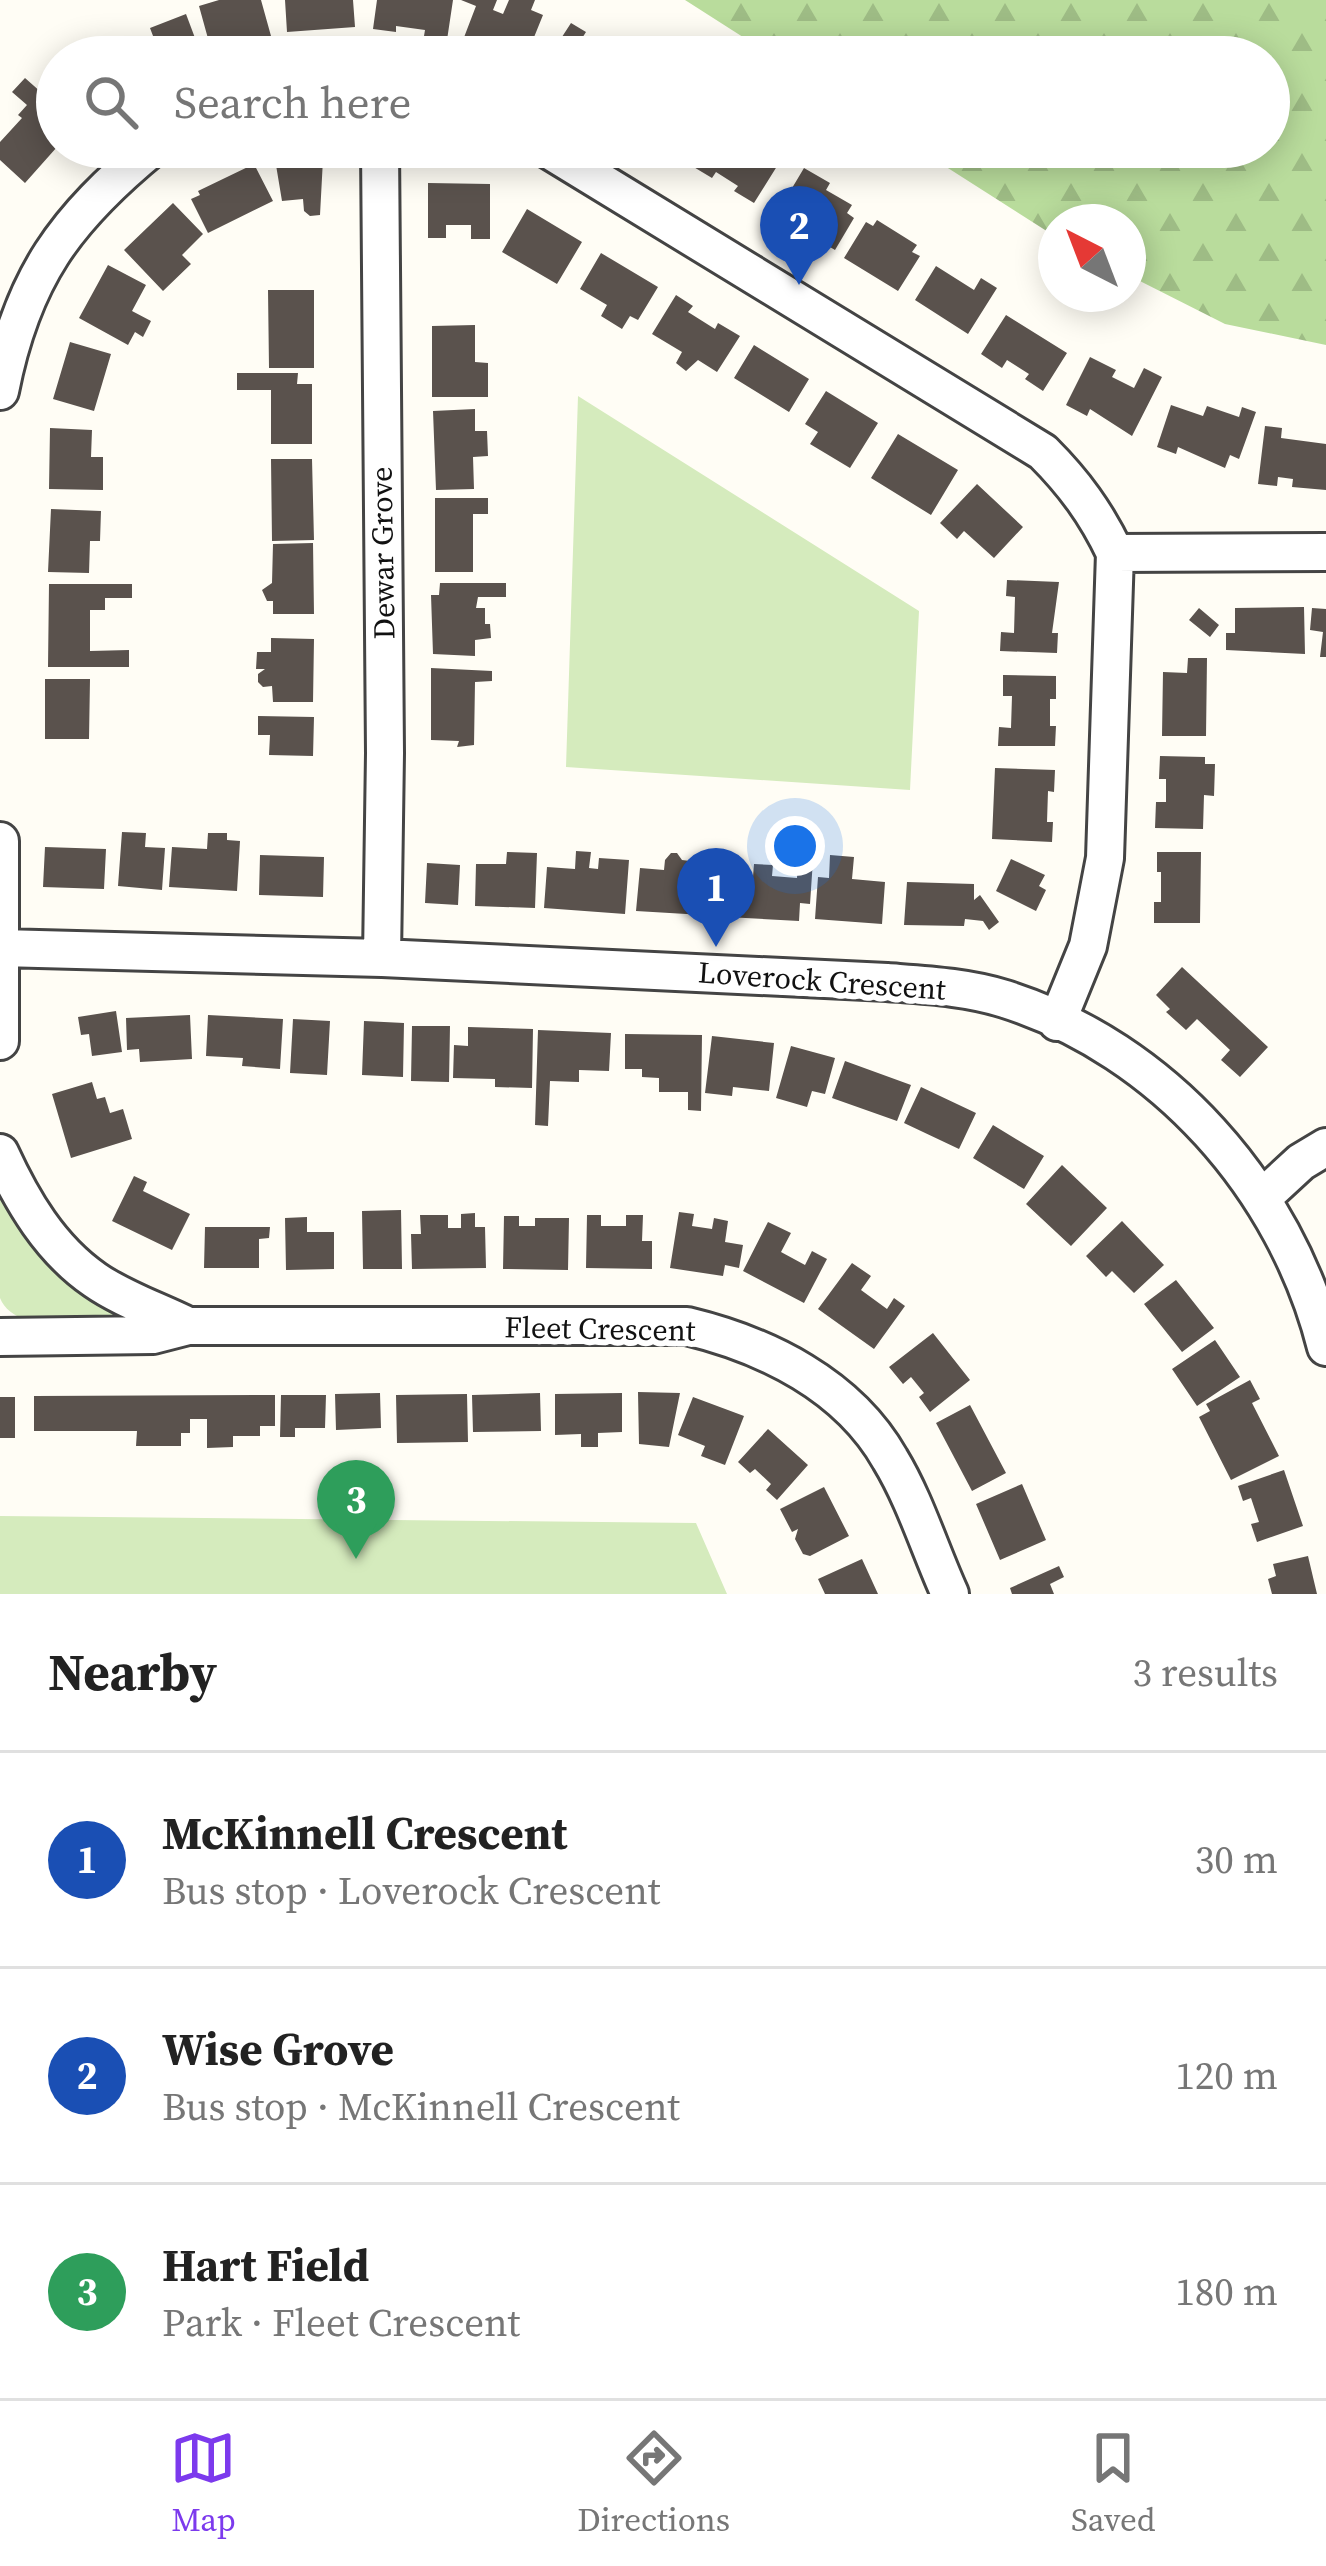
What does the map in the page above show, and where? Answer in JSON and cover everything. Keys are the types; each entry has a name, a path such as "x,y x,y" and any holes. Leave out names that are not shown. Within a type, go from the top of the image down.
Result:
{"street":[{"path":"0,391 26,295 51,252 130,168"},
{"name":"Dewar Grove","path":"380,168 382,958"},
{"path":"578,168 1043,452 1098,516 1115,553 1105,858 1088,946 1057,1022"},
{"path":"1115,553 1326,552"},
{"path":"0,842 0,1041"},
{"name":"Loverock Crescent","path":"1,948 382,958 944,986 1005,999 1109,1048 1193,1113 1262,1198 1295,1255 1326,1347"},
{"path":"1262,1198 1301,1162 1326,1147"},
{"name":"Fleet Crescent","path":"0,1153 21,1198 48,1236 94,1280 188,1326"},
{"name":"Fleet Crescent","path":"0,1337 153,1336 188,1326 687,1326 728,1336 816,1381 858,1418 890,1457 950,1594"}],"green space":[{"path":"685,0 1326,0 1326,345 1225,324 1146,284 1146,204 1038,204 1038,226 948,168 1290,168 1290,36 741,36"},
{"path":"578,396 919,611 910,790 566,767"},
{"path":"0,1193 39,1255 120,1312 117,1323 35,1322 8,1310 0,1298"},
{"path":"0,1516 696,1523 727,1594 0,1594"}],"building":[{"path":"219,0 261,0 271,36 207,36 199,6"},
{"path":"285,0 353,0 355,27 287,32"},
{"path":"377,0 453,0 448,36 424,36 425,30 396,26 396,32 373,29"},
{"path":"461,0 497,0 493,10 503,14 509,0 535,0 531,10 543,15 534,36 465,36 476,6"},
{"path":"186,14 194,36 153,36 150,28"},
{"path":"571,23 586,32 583,36 563,36"},
{"path":"25,78 36,88 38,168 25,183 0,160 0,142 22,118 18,115 27,105 12,92"},
{"path":"246,168 256,168 273,201 208,233 191,199 200,195 198,191"},
{"path":"276,168 323,168 320,215 304,211 303,199 282,201"},
{"path":"695,168 776,168 754,203 716,172 712,178"},
{"path":"804,168 830,183 826,190 852,205 847,213 854,218 835,250 776,215"},
{"path":"428,183 490,184 490,239 471,239 471,225 446,225 446,238 428,238"},
{"path":"173,203 203,234 182,255 191,264 163,291 124,250"},
{"path":"527,209 582,242 557,284 502,252"},
{"path":"877,220 917,245 912,252 920,256 898,291 844,258 866,222 873,226"},
{"path":"601,253 658,287 638,320 630,316 622,329 601,316 607,305 580,289"},
{"path":"108,265 146,285 132,311 151,321 143,337 135,332 128,345 79,318"},
{"path":"936,266 974,290 981,278 997,288 968,334 915,300"},
{"path":"268,290 314,290 314,368 269,368"},
{"path":"676,295 693,306 688,312 715,329 718,323 740,336 717,372 698,360 686,371 676,363 682,352 652,334"},
{"path":"1006,315 1067,353 1043,391 1025,379 1029,374 1007,360 1002,368 981,354"},
{"path":"475,325 475,362 488,363 488,397 432,397 432,326"},
{"path":"70,342 111,354 94,411 53,399"},
{"path":"754,345 809,379 789,412 734,378"},
{"path":"1090,357 1116,370 1112,377 1134,388 1144,368 1162,377 1132,436 1090,409 1087,416 1066,405"},
{"path":"237,373 298,373 297,384 312,384 312,444 271,444 271,390 237,390"},
{"path":"826,391 878,423 850,468 810,444 818,432 805,424"},
{"path":"1171,405 1203,416 1207,406 1239,417 1242,407 1256,412 1239,459 1230,455 1225,468 1178,447 1176,454 1157,447"},
{"path":"475,409 475,431 487,431 488,456 473,457 474,489 436,490 433,411"},
{"path":"1265,426 1282,428 1281,438 1326,444 1326,490 1292,487 1293,479 1278,477 1277,486 1258,484"},
{"path":"50,428 92,430 91,457 103,457 103,490 49,489"},
{"path":"898,434 958,470 931,515 871,478"},
{"path":"271,459 312,459 314,540 272,541"},
{"path":"977,484 1023,527 994,558 964,531 957,539 940,523"},
{"path":"435,498 488,498 488,514 473,514 473,572 435,572"},
{"path":"51,509 101,511 100,541 90,541 89,573 48,572"},
{"path":"313,543 314,614 273,614 273,601 267,601 262,590 272,583 273,544"},
{"path":"1007,580 1059,582 1052,633 1058,633 1057,653 1000,651 1001,632 1014,633 1015,597 1006,596"},
{"path":"440,583 506,583 506,597 478,597 476,608 485,608 491,638 475,640 475,656 433,654 431,595 439,595"},
{"path":"49,584 132,584 132,598 105,598 105,610 90,610 90,651 129,650 129,667 48,667"},
{"path":"1304,607 1305,654 1226,650 1226,633 1235,633 1235,608"},
{"path":"1199,608 1219,625 1210,637 1189,620"},
{"path":"1312,608 1326,609 1326,657 1320,657 1323,632 1310,630"},
{"path":"271,638 314,639 313,702 273,702 272,686 258,682 258,674 265,669 256,669 257,652 271,652"},
{"path":"1188,658 1207,658 1206,736 1162,736 1163,672 1187,673"},
{"path":"431,668 492,671 492,681 475,682 474,745 457,747 459,741 431,740"},
{"path":"1003,675 1056,676 1056,699 1050,699 1055,746 998,746 999,727 1011,728 1012,696 1003,696"},
{"path":"45,679 90,679 89,739 45,739"},
{"path":"258,716 314,717 313,756 269,755 270,735 258,735"},
{"path":"1160,756 1205,757 1205,764 1215,764 1214,796 1204,795 1203,829 1155,828 1156,802 1166,802 1166,779 1159,779"},
{"path":"995,768 1055,770 1054,792 1048,791 1052,842 992,839"},
{"path":"122,832 146,833 145,847 165,848 162,890 118,886"},
{"path":"208,833 227,833 227,840 240,841 237,891 169,887 172,847 207,849"},
{"path":"799,844 814,845 810,904 800,903 799,921 727,917 730,875 753,877 754,864 773,865 772,876 797,878"},
{"path":"45,847 106,849 104,889 43,887"},
{"path":"576,851 591,852 589,868 598,869 599,858 629,860 625,914 544,908 547,867 575,869"},
{"path":"507,852 537,853 535,908 475,906 476,864 506,864"},
{"path":"1157,852 1201,852 1200,923 1154,923 1154,902 1161,902"},
{"path":"671,853 698,862 698,871 723,873 720,916 636,911 640,868 664,870"},
{"path":"260,855 324,857 323,897 259,895"},
{"path":"830,855 854,857 852,879 885,882 882,924 815,919 818,877 829,878"},
{"path":"1011,859 1045,875 1039,886 1046,890 1036,911 996,891"},
{"path":"427,863 460,865 458,905 425,903"},
{"path":"907,882 974,884 974,900 980,895 999,922 989,930 983,921 965,919 964,926 904,925"},
{"path":"1182,967 1268,1047 1240,1077 1221,1060 1230,1050 1197,1019 1186,1030 1156,995"},
{"path":"116,1011 122,1052 92,1056 89,1034 81,1035 78,1017"},
{"path":"190,1015 192,1059 140,1062 139,1049 127,1050 126,1018"},
{"path":"208,1015 283,1019 280,1069 242,1066 243,1058 206,1056"},
{"path":"293,1019 330,1021 327,1075 290,1073"},
{"path":"364,1021 404,1023 403,1077 362,1075"},
{"path":"412,1026 450,1026 449,1082 411,1081"},
{"path":"468,1027 533,1029 532,1088 495,1087 495,1079 453,1078 454,1045 468,1046"},
{"path":"538,1030 611,1033 609,1071 579,1070 579,1082 550,1081 548,1126 535,1125"},
{"path":"625,1034 702,1035 701,1111 688,1110 688,1092 659,1092 659,1078 642,1077 642,1069 625,1069"},
{"path":"712,1036 774,1043 769,1091 733,1087 732,1096 705,1093"},
{"path":"791,1046 835,1058 825,1094 812,1091 807,1107 776,1098"},
{"path":"845,1061 911,1085 897,1121 832,1098"},
{"path":"92,1082 97,1099 105,1097 110,1113 123,1109 132,1139 71,1158 52,1094"},
{"path":"921,1087 976,1113 959,1149 904,1123"},
{"path":"993,1125 1044,1156 1024,1189 973,1158"},
{"path":"1062,1165 1107,1208 1071,1246 1026,1204"},
{"path":"134,1176 147,1182 143,1191 190,1214 172,1250 112,1221"},
{"path":"401,1210 402,1269 363,1269 362,1211"},
{"path":"679,1212 694,1214 692,1226 712,1229 714,1218 728,1221 725,1242 743,1245 739,1268 725,1265 723,1276 670,1268"},
{"path":"475,1213 475,1227 485,1227 486,1268 412,1269 411,1234 421,1234 420,1215 448,1215 448,1228 461,1228 461,1214"},
{"path":"587,1215 601,1215 601,1226 626,1226 626,1215 643,1215 642,1241 652,1241 652,1269 586,1268"},
{"path":"504,1216 519,1216 519,1226 535,1226 535,1218 569,1218 568,1270 503,1269"},
{"path":"307,1217 307,1232 334,1232 334,1269 286,1270 285,1218"},
{"path":"1122,1221 1164,1265 1134,1293 1112,1271 1106,1277 1086,1256"},
{"path":"768,1222 791,1233 781,1252 805,1265 812,1251 827,1259 804,1303 743,1271"},
{"path":"205,1227 270,1227 269,1238 259,1239 259,1268 204,1268"},
{"path":"852,1263 871,1276 861,1290 887,1309 894,1298 905,1306 874,1349 818,1309"},
{"path":"1176,1280 1214,1328 1182,1352 1144,1304"},
{"path":"933,1333 970,1380 930,1412 919,1397 924,1393 911,1377 903,1384 889,1367"},
{"path":"1215,1340 1240,1377 1197,1406 1172,1369"},
{"path":"1250,1380 1260,1399 1252,1403 1279,1456 1231,1480 1199,1417 1210,1411 1206,1404"},
{"path":"638,1392 680,1393 669,1447 639,1444"},
{"path":"380,1393 381,1428 336,1430 335,1394"},
{"path":"540,1393 541,1431 473,1432 472,1395"},
{"path":"622,1393 622,1432 598,1433 598,1447 581,1447 581,1434 555,1435 555,1394"},
{"path":"467,1394 468,1442 397,1443 396,1395"},
{"path":"275,1395 275,1426 260,1426 260,1436 233,1436 233,1447 207,1448 207,1419 190,1419 190,1433 181,1433 181,1446 136,1446 137,1431 34,1431 34,1396"},
{"path":"281,1395 326,1395 325,1428 295,1428 295,1437 280,1437"},
{"path":"0,1397 15,1397 15,1438 0,1438"},
{"path":"693,1397 744,1416 725,1465 701,1456 705,1446 678,1435"},
{"path":"970,1405 1006,1473 972,1491 936,1423"},
{"path":"768,1429 808,1465 777,1500 766,1490 771,1484 755,1469 750,1473 738,1462"},
{"path":"1284,1470 1303,1526 1257,1542 1251,1524 1259,1522 1251,1498 1243,1501 1238,1486"},
{"path":"1022,1484 1046,1540 1000,1560 976,1504"},
{"path":"824,1487 849,1536 810,1556 803,1554 795,1539 798,1529 792,1532 780,1509"},
{"path":"1308,1556 1317,1594 1272,1594 1268,1579 1276,1576 1273,1564"},
{"path":"862,1559 878,1594 825,1594 818,1579"},
{"path":"1059,1566 1064,1577 1050,1584 1054,1594 1012,1594 1010,1588"}],"place":[{"name":"Wise Grove","path":"799,285"},
{"name":"McKinnell Crescent","path":"716,947"},
{"name":"Hart Field","path":"356,1559"}]}
